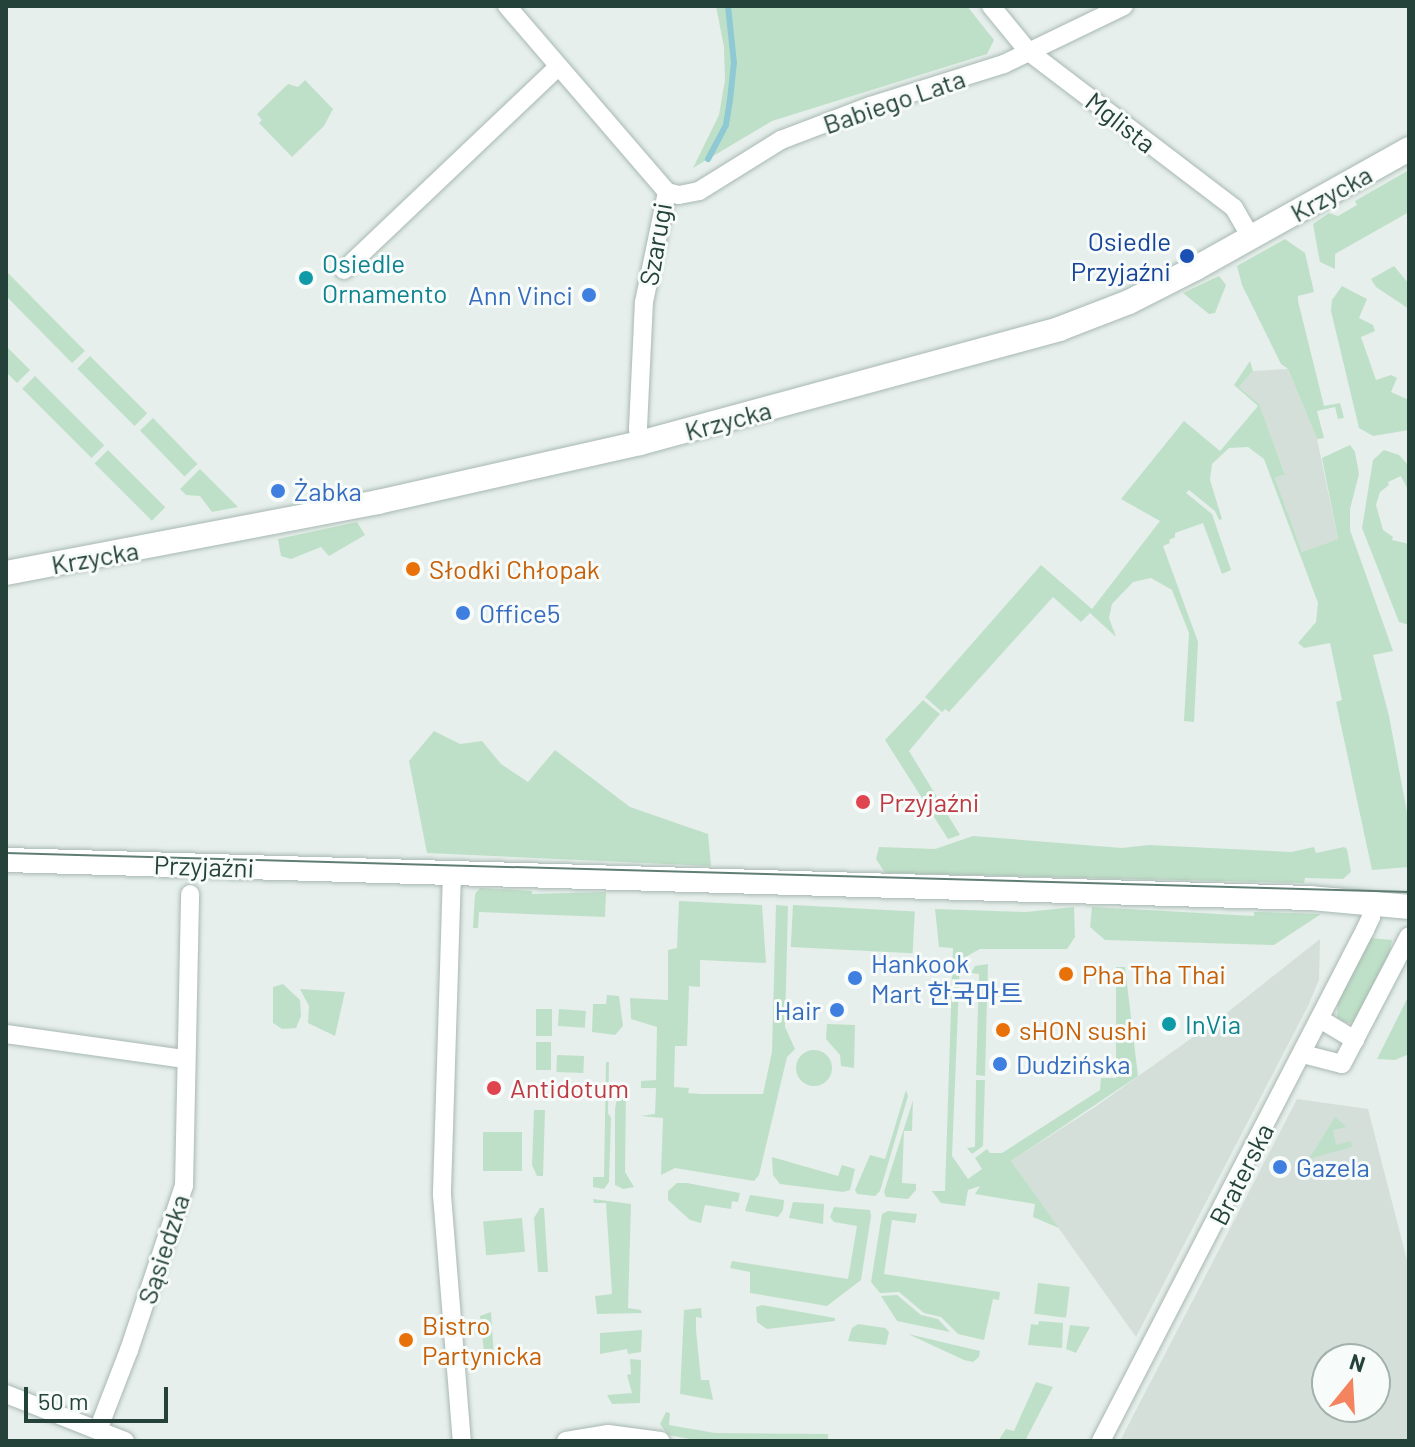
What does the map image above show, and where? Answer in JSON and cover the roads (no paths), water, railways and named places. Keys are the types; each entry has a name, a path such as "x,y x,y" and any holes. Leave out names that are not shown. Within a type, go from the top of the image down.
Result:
{"street":[{"name":"Szarugi","path":"507,6 667,192 644,302 638,428 640,443"},
{"name":"Mglista","path":"991,6 1028,51 1234,208 1251,237"},
{"name":"Babiego Lata","path":"667,192 679,195 699,191 781,140 870,106 1004,64 1124,6"},
{"path":"344,270 558,67"},
{"name":"Krzycka","path":"6,573 378,502 640,443 1068,326 1129,302 1409,149"},
{"name":"Przyjaźni","path":"7,865 452,873 1310,898 1409,907"},
{"path":"452,873 442,1195 462,1441"},
{"name":"Sąsiedzka","path":"98,1430 181,1202 190,894"},
{"name":"Braterska","path":"1101,1441 1303,1054 1371,917 1372,903"},
{"path":"1303,1054 1342,1064 1409,936"},
{"path":"1320,1019 1355,1040"},
{"path":"6,1034 185,1059"},
{"path":"6,1394 125,1441"},
{"path":"566,1441 608,1434 661,1441"}],"waterway":[{"path":"708,159 726,125 730,100 734,63 728,6"}],"tram line":[{"path":"6,853 1409,892"}],"place":[{"name":"Osiedle Przyjaźni","path":"1187,256"},
{"name":"Osiedle Ornamento","path":"306,278"},
{"name":"Ann Vinci","path":"589,295"},
{"name":"Żabka","path":"278,491"},
{"name":"Słodki Chłopak","path":"413,569"},
{"name":"Office5","path":"463,613"},
{"name":"Przyjaźni","path":"863,802"},
{"name":"Pha Tha Thai","path":"1066,974"},
{"name":"Hankook Mart 한국마트","path":"855,978"},
{"name":"Hair","path":"837,1010"},
{"name":"InVia","path":"1169,1024"},
{"name":"sHON sushi","path":"1003,1030"},
{"name":"Dudzińska","path":"1000,1064"},
{"name":"Antidotum","path":"494,1088"},
{"name":"Gazela","path":"1280,1167"},
{"name":"Bistro Partynicka","path":"406,1340"}]}
